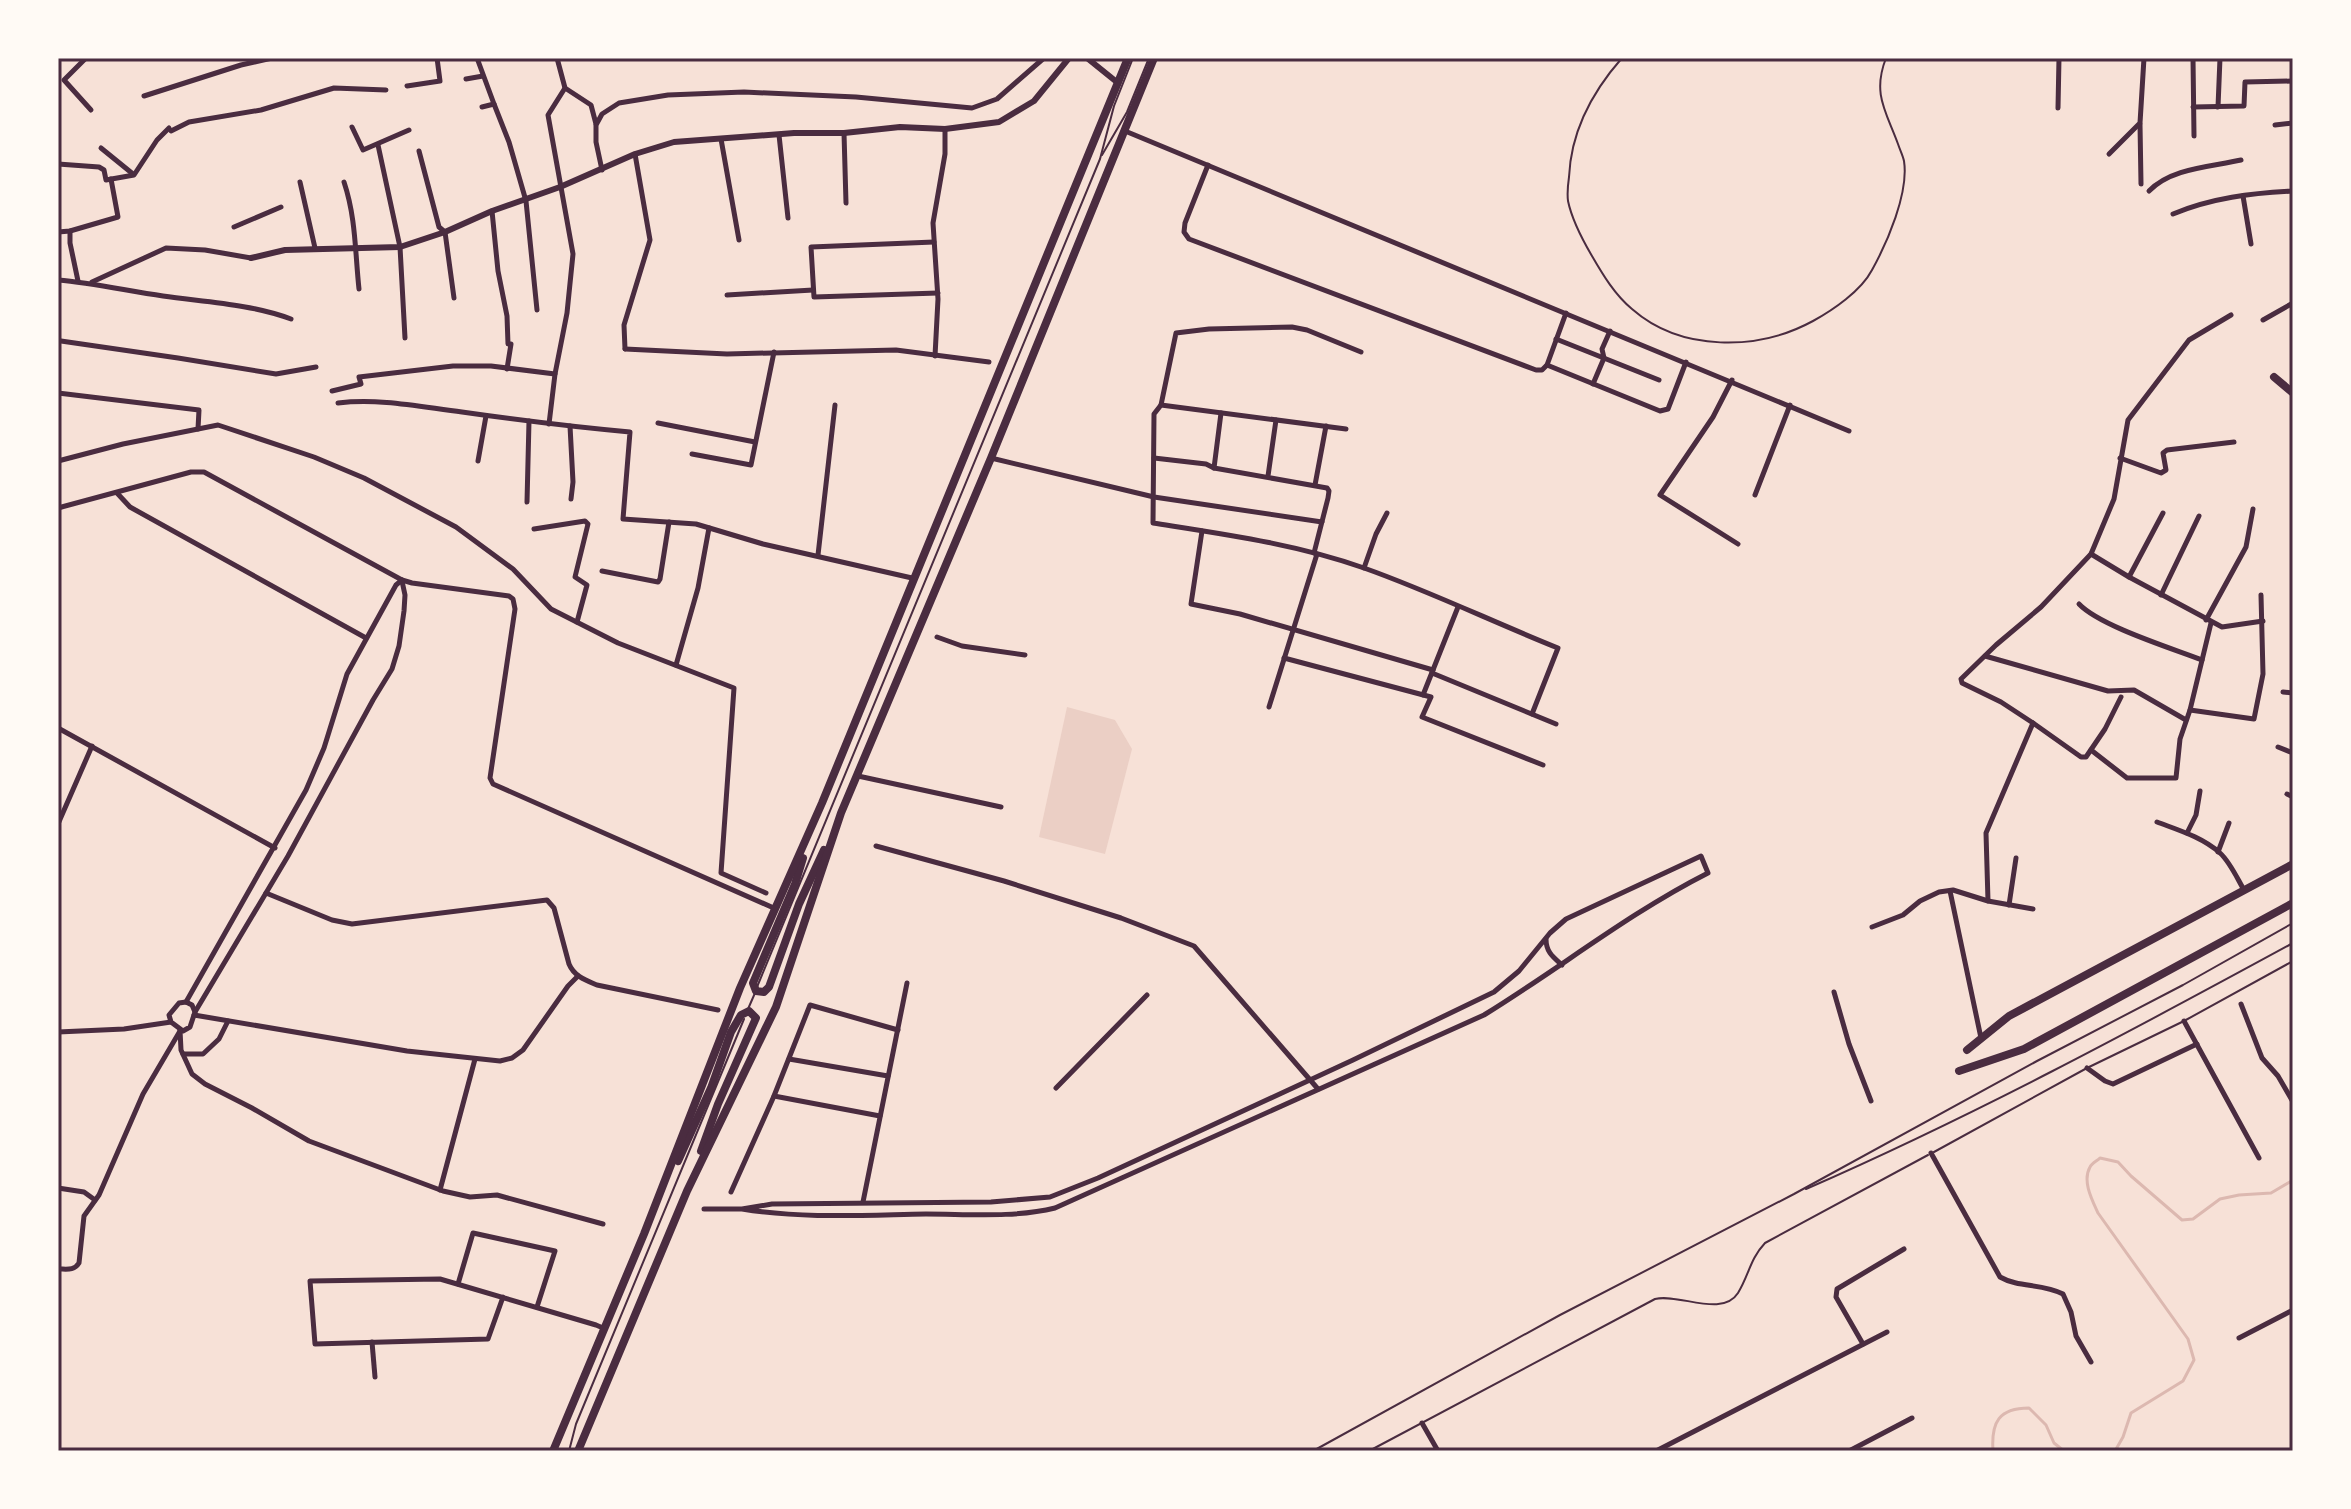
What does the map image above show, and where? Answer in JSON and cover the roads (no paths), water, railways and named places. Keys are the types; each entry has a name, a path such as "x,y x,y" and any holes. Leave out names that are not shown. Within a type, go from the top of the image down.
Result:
{"main road":[{"path":"553,1451 644,1234 740,988 822,803 912,578 1131,58"},
{"path":"822,803 795,884 753,983 756,991 764,992 769,987 799,904 857,776 991,458 1152,58"},
{"path":"2274,377 2293,393"},
{"path":"578,1451 687,1191 776,1007 841,813"},
{"path":"1967,1050 2009,1016 2293,864"},
{"path":"1959,1071 2024,1049 2293,903"},
{"path":"644,1234 711,1088 731,1032 741,1015 749,1011 756,1018 718,1104 687,1191"}],"street":[{"path":"86,58 64,80 91,110"},
{"path":"144,96 272,58"},
{"path":"407,86 440,81 437,58"},
{"path":"477,58 509,142 526,201 537,310"},
{"path":"557,58 565,88 591,105 602,170"},
{"path":"596,125 602,114 619,103 668,95 744,92 856,97 972,108 997,99 1044,58"},
{"path":"90,283 166,248 205,250 251,258 285,250 400,247 526,201 635,154 674,142 900,127 945,129 999,122 1034,101 1069,58"},
{"path":"1087,58 1118,83"},
{"path":"2058,108 2059,58"},
{"path":"2141,184 2140,123 2144,58"},
{"path":"2193,58 2194,136"},
{"path":"2218,107 2220,58"},
{"path":"466,79 483,76"},
{"path":"2193,107 2244,106 2245,82 2293,81"},
{"path":"58,164 99,167 104,170 105,179 134,175 157,140 170,129 189,122 261,110 334,88 386,90"},
{"path":"549,424 573,269 572,240 548,115 565,88"},
{"path":"482,107 494,104"},
{"path":"2109,154 2140,123"},
{"path":"2275,125 2293,123"},
{"path":"352,127 363,150 409,130"},
{"path":"935,356 938,293 933,223 945,154 945,129"},
{"path":"1124,131 1849,431"},
{"path":"844,133 846,203"},
{"path":"779,135 788,218"},
{"path":"721,139 739,240"},
{"path":"378,145 400,247 405,338"},
{"path":"101,148 134,175"},
{"path":"419,151 439,227 445,232 454,298"},
{"path":"635,154 650,240 624,325 625,350 727,354 896,350 989,362"},
{"path":"2149,191 2159,180 2241,160"},
{"path":"1208,165 1185,223 1184,232 1189,239 1536,370 1542,370 1547,365 1566,313"},
{"path":"58,232 118,217 111,179"},
{"path":"300,182 315,248"},
{"path":"344,182 353,213 359,289"},
{"path":"2173,214 2201,203 2293,191"},
{"path":"2243,196 2251,244"},
{"path":"234,227 281,207"},
{"path":"492,211 508,344 511,344 507,369"},
{"path":"70,231 78,282"},
{"path":"934,242 811,247 813,290 814,297 938,293"},
{"path":"58,280 258,310 291,319"},
{"path":"727,295 813,290"},
{"path":"2263,320 2293,303"},
{"path":"2121,697 2091,750 2086,757 2081,757 2001,702 1962,683 1963,675 2041,607 2091,554 2114,499 2128,420 2189,340 2231,315"},
{"path":"1361,352 1292,327 1176,333 1161,405 1154,414 1153,523 1316,553 1364,568 1558,648 1532,714"},
{"path":"1593,384 1604,358 1602,349 1610,331"},
{"path":"1556,339 1659,380"},
{"path":"61,341 276,374 316,367"},
{"path":"692,454 751,465 774,352"},
{"path":"1547,365 1664,411 1668,409 1686,362"},
{"path":"332,391 361,384 359,377 453,366 491,366 555,374"},
{"path":"1732,380 1713,417 1660,495 1738,544"},
{"path":"58,393 199,410 198,429"},
{"path":"338,403 413,404 486,416 630,432 623,519 696,524 763,544 912,578"},
{"path":"818,555 835,405"},
{"path":"1161,405 1346,429"},
{"path":"1755,495 1790,405"},
{"path":"1214,468 1222,413"},
{"path":"478,461 486,416"},
{"path":"1268,476 1276,420"},
{"path":"527,502 529,421"},
{"path":"658,423 755,442"},
{"path":"58,461 218,425 314,457 364,478 456,527 513,569 551,609 618,643 734,688 721,873 766,893"},
{"path":"570,426 571,499"},
{"path":"1315,485 1326,426"},
{"path":"2120,458 2161,473 2166,470 2162,456 2167,450 2234,442"},
{"path":"991,458 1154,497 1322,522"},
{"path":"1154,458 1206,464 1214,468 1315,485 1329,491 1316,553 1269,707"},
{"path":"58,508 191,472 204,472 402,580 509,596 515,609 490,778 493,784 776,909"},
{"path":"117,493 130,507 366,638"},
{"path":"2091,750 2127,778 2176,778 2180,739 2202,660 2208,622 2246,547 2253,509"},
{"path":"1364,568 1387,513"},
{"path":"2129,577 2163,513"},
{"path":"2161,595 2199,516"},
{"path":"534,529 585,521 588,524 575,577 587,585 577,622"},
{"path":"602,571 658,582 669,522"},
{"path":"676,665 698,588 709,528"},
{"path":"1202,531 1191,604 1240,614 1432,671 1556,724"},
{"path":"2091,554 2208,622 2222,627 2263,621"},
{"path":"186,1002 311,779 347,674 396,585 402,580"},
{"path":"58,1269 76,1267 79,1263 84,1216 95,1200 143,1094 180,1030 190,1027 194,1014 392,669 404,611 402,580"},
{"path":"2190,710 2254,719 2263,674 2261,595"},
{"path":"2079,604 2086,611 2113,624 2202,660"},
{"path":"1423,695 1458,607"},
{"path":"937,637 962,646 1025,655"},
{"path":"1985,656 2108,691 2134,690 2186,720"},
{"path":"1284,658 1431,697 1422,717 1543,765"},
{"path":"2283,692 2293,693"},
{"path":"1988,901 1986,833 2033,723"},
{"path":"58,728 275,848"},
{"path":"58,824 92,746"},
{"path":"2278,747 2293,753"},
{"path":"857,776 1001,807"},
{"path":"2187,833 2196,815 2200,791"},
{"path":"2157,822 2187,833 2218,852 2232,868 2244,890"},
{"path":"2218,852 2229,823"},
{"path":"876,846 1004,881 1121,918 1194,946 1318,1089"},
{"path":"704,1209 826,1215 989,1214 1040,1212 1055,1208 1472,1022 1606,934 1708,873 1701,856 1566,919 1519,971 1494,992 1098,1178 1050,1197 991,1202 772,1204 742,1209"},
{"path":"2009,905 2016,858"},
{"path":"1949,891 1981,1039"},
{"path":"1872,927 1903,915 1920,901 1939,892 1949,891 2033,909"},
{"path":"266,893 332,920 352,924 547,900 554,908 572,972 578,976 597,985 718,1010"},
{"path":"1546,938 1550,955 1562,965"},
{"path":"194,1014 407,1051 500,1061 512,1058 523,1050 578,976"},
{"path":"863,1202 907,983"},
{"path":"1494,992 1502,1004"},
{"path":"1834,992 1849,1044 1871,1101"},
{"path":"1056,1088 1147,995"},
{"path":"194,1014 192,1005 186,1002 179,1003 169,1015 171,1022 180,1030 183,1054 192,1074 309,1141 440,1190 470,1197 497,1195 603,1224"},
{"path":"2241,1004 2262,1058 2278,1076 2293,1102"},
{"path":"731,1192 810,1005 898,1030"},
{"path":"183,1054 203,1054 219,1039 228,1021"},
{"path":"2184,1021 2259,1158"},
{"path":"58,1032 124,1029 171,1022"},
{"path":"2087,1068 2113,1084 2197,1044"},
{"path":"440,1190 475,1059"},
{"path":"789,1059 888,1076"},
{"path":"774,1096 880,1116"},
{"path":"1931,1153 2000,1277 2008,1282 2049,1287 2063,1294 2076,1336 2091,1362"},
{"path":"58,1188 84,1192 95,1200"},
{"path":"458,1284 473,1233 555,1251 537,1307"},
{"path":"1863,1344 1836,1297 1837,1289 1904,1249"},
{"path":"503,1297 488,1339 315,1344 310,1281 440,1279 458,1284 503,1297 537,1307 604,1329"},
{"path":"2239,1338 2293,1310"},
{"path":"1656,1451 1887,1332"},
{"path":"372,1342 375,1377"},
{"path":"1849,1451 1912,1418"},
{"path":"1422,1423 1438,1451"}],"lane":[{"path":"1100,159 1131,58"},
{"path":"569,1451 576,1424 1100,159 1127,112 1152,58"},
{"path":"1622,58 1608,74 1583,116 1570,153 1568,199 1580,237 1605,279 1631,309 1665,332 1705,342 1745,343 1795,331 1837,307 1871,274 1901,200 1904,162 1881,99 1880,75 1886,58"},
{"path":"1313,1451 1560,1315 1794,1194 2293,923"},
{"path":"1794,1194 1958,1120 2293,943"},
{"path":"1369,1451 1655,1299 1671,1297 1708,1305 1736,1297 1754,1255 1765,1243 2087,1068 2184,1021 2293,961"}],"waterway":[{"path":"2115,1451 2131,1413 2183,1381 2194,1360 2188,1339 2098,1213 2087,1184 2091,1166 2100,1158 2118,1162 2182,1220 2193,1219 2220,1199 2271,1193 2293,1180"},
{"path":"1993,1451 1994,1432 1999,1419 2010,1411 2029,1408 2046,1425 2054,1443 2064,1451"}]}
